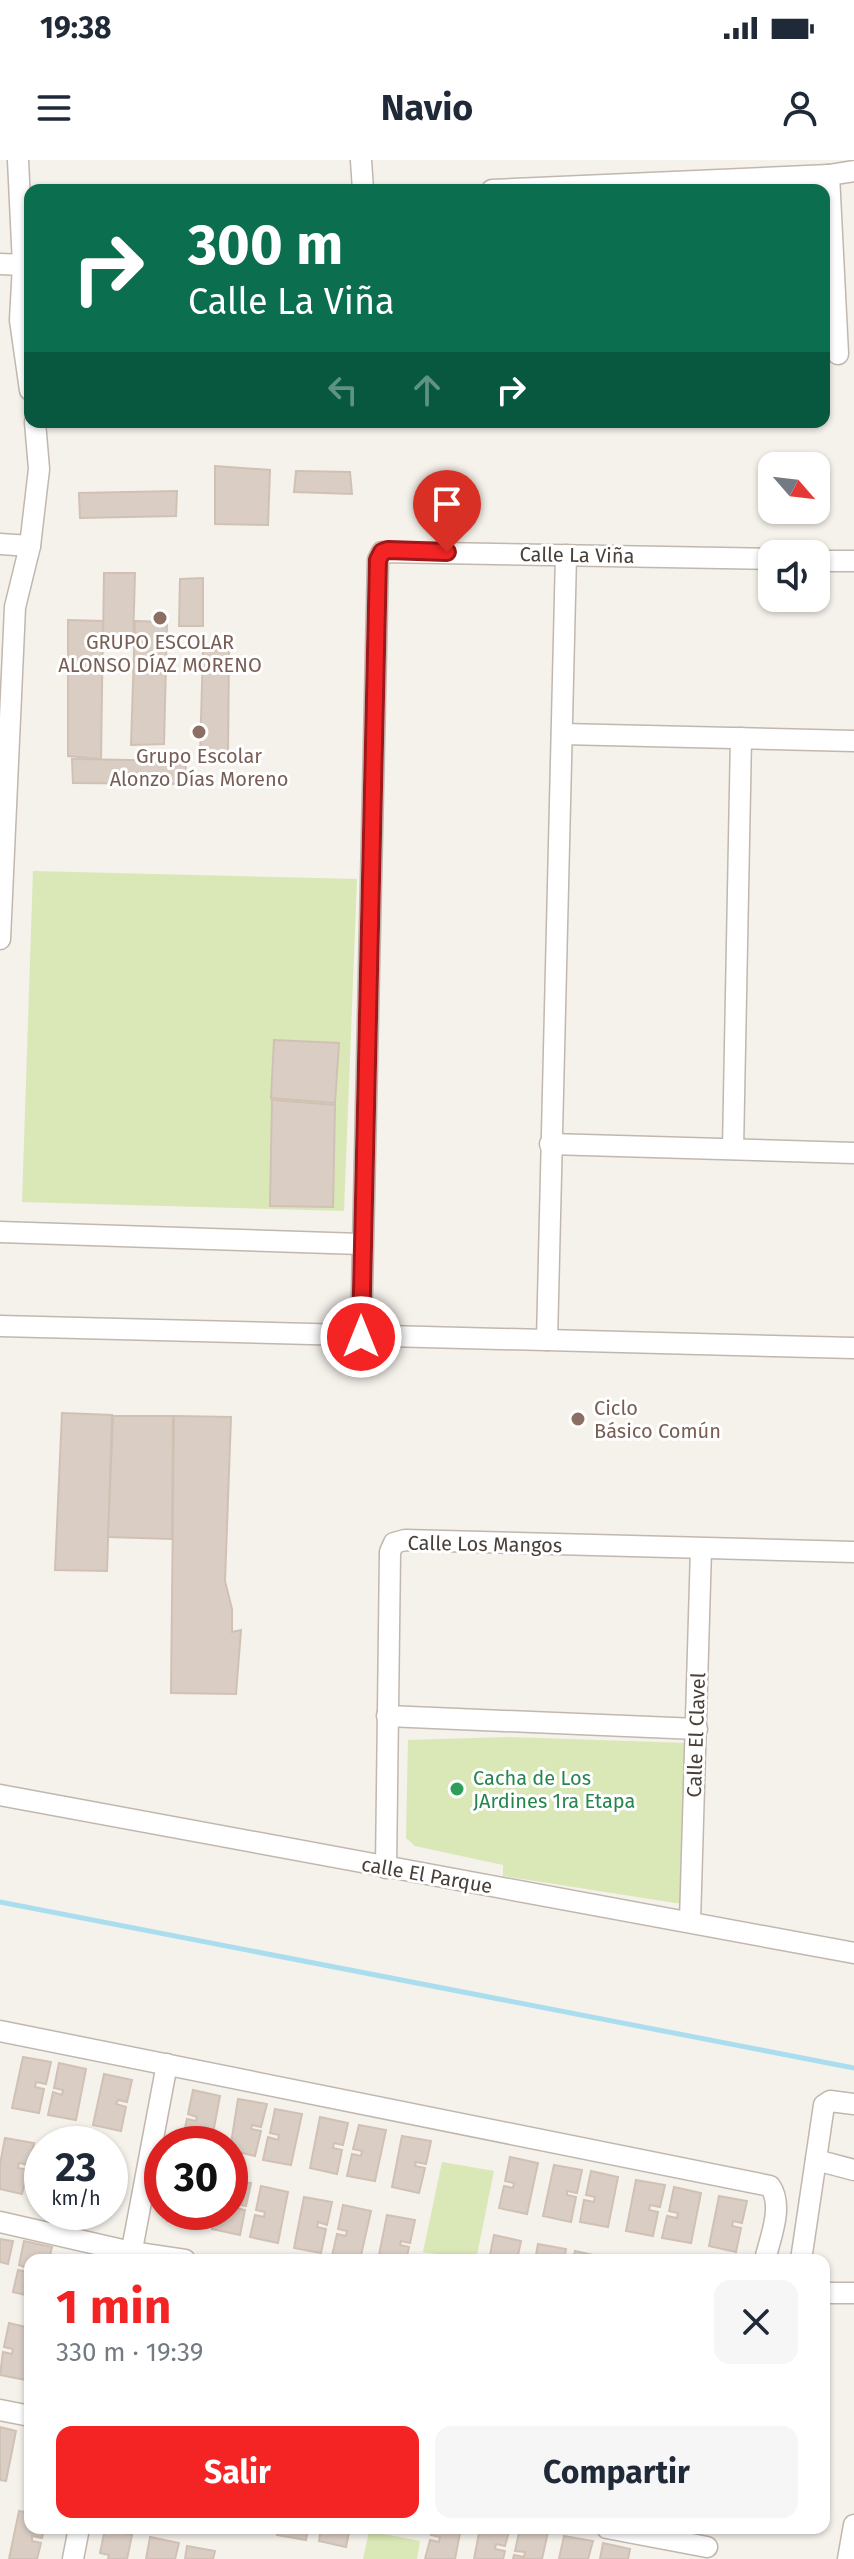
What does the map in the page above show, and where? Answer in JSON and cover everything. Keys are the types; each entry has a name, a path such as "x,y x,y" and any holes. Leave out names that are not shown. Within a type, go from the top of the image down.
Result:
{"street":[{"path":"18,160 23,265 20,320 24,348"},
{"path":"361,160 363,184"},
{"path":"643,184 829,175 854,171"},
{"path":"829,175 830,184"},
{"path":"830,193 839,355"},
{"path":"0,264 23,265"},
{"path":"0,939 15,607 30,546 39,469 36,428"},
{"path":"0,544 30,546"},
{"name":"Calle La Viña","path":"361,1244 378,560 382,552 758,559"},
{"path":"547,1340 566,555"},
{"path":"830,561 854,561"},
{"path":"562,734 854,741"},
{"path":"733,1149 741,738"},
{"path":"550,1144 854,1153"},
{"path":"0,1232 361,1244 361,1337"},
{"path":"0,1326 854,1348"},
{"name":"Calle Los Mangos","path":"386,1868 390,1552 394,1543 405,1540 854,1552"},
{"name":"Calle El Clavel","path":"690,1922 701,1549"},
{"path":"387,1716 697,1729"},
{"name":"calle El Parque","path":"0,1795 854,1953"},
{"path":"0,2031 770,2186 777,2206 766,2254"},
{"path":"130,2254 167,2064"},
{"path":"802,2254 826,2102 854,2104"},
{"path":"816,2160 854,2170"},
{"path":"0,2222 122,2254"},
{"path":"830,2293 854,2293"},
{"path":"0,2410 24,2415"},
{"path":"848,2559 854,2525"},
{"path":"73,2559 78,2534"},
{"path":"642,2534 707,2545"}],"green space":[{"path":"33,871 357,879 344,1211 22,1202"},
{"path":"509,1737 686,1743 682,1904 503,1876 503,1865 415,1846 406,1838 408,1740"},
{"path":"442,2162 494,2171 477,2254 423,2252"},
{"path":"368,2534 420,2541 417,2559 363,2559"}],"building":[{"path":"215,466 270,470 268,525 215,524"},
{"path":"296,471 350,472 352,494 294,492"},
{"path":"177,491 176,516 80,518 79,493"},
{"path":"104,573 135,573 133,642 103,643"},
{"path":"203,578 203,626 179,626 180,579"},
{"path":"68,620 103,621 101,759 68,756"},
{"path":"135,621 167,622 164,744 131,745"},
{"path":"203,649 229,651 228,754 200,754"},
{"path":"72,759 186,761 185,784 73,783"},
{"path":"274,1040 339,1043 335,1103 271,1098"},
{"path":"272,1100 335,1105 333,1207 270,1206"},
{"path":"62,1413 112,1415 107,1571 55,1570"},
{"path":"113,1416 173,1416 172,1539 108,1537"},
{"path":"174,1416 231,1417 225,1581 232,1609 232,1632 241,1630 236,1694 171,1693"},
{"path":"23,2057 51,2062 46,2084 36,2082 35,2087 44,2089 39,2113 12,2108"},
{"path":"59,2063 86,2069 76,2120 48,2115 53,2092 62,2095 63,2090 54,2088"},
{"path":"104,2074 132,2080 127,2102 118,2100 116,2104 126,2107 122,2126 93,2125"},
{"path":"193,2090 220,2096 214,2126 185,2126 187,2119 196,2121 197,2117 188,2114"},
{"path":"238,2099 267,2104 261,2127 252,2125 251,2129 261,2131 255,2156 248,2154 248,2126 234,2126"},
{"path":"275,2109 302,2114 291,2165 263,2160 268,2137 278,2140 279,2135 270,2133"},
{"path":"320,2117 348,2123 343,2145 334,2143 333,2148 342,2150 337,2174 310,2168"},
{"path":"359,2125 386,2130 375,2181 347,2176 352,2154 361,2156 362,2151 353,2149"},
{"path":"402,2136 431,2141 426,2164 416,2162 415,2166 425,2168 419,2193 392,2187"},
{"path":"5,2138 24,2141 24,2164 19,2163 18,2168 24,2169 22,2194 0,2189 0,2164"},
{"path":"510,2157 538,2163 527,2214 499,2208 504,2186 513,2188 514,2183 505,2181"},
{"path":"554,2165 582,2170 577,2193 567,2191 567,2195 576,2197 571,2222 543,2216"},
{"path":"591,2171 618,2177 608,2227 580,2222 584,2200 594,2202 595,2197 586,2195"},
{"path":"636,2180 665,2185 660,2207 650,2205 649,2210 658,2212 653,2236 626,2231"},
{"path":"261,2186 288,2192 278,2243 250,2237 255,2215 264,2217 265,2212 256,2210"},
{"path":"674,2187 701,2193 691,2243 662,2238 667,2216 677,2218 678,2213 669,2211"},
{"path":"719,2196 747,2201 742,2223 733,2221 732,2226 741,2228 736,2252 709,2246"},
{"path":"304,2197 332,2202 327,2225 318,2222 317,2227 326,2229 321,2253 294,2248"},
{"path":"343,2205 371,2211 361,2254 332,2254 337,2234 346,2236 347,2231 338,2229"},
{"path":"387,2215 415,2220 410,2243 401,2241 400,2245 409,2247 407,2254 379,2254"},
{"path":"217,2230 241,2230 240,2235"},
{"path":"494,2235 521,2241 518,2254 490,2254"},
{"path":"0,2239 13,2241 8,2264 0,2262"},
{"path":"24,2241 52,2247 50,2254 24,2254 24,2267 19,2265"},
{"path":"538,2244 566,2249 565,2254 536,2254"},
{"path":"18,2270 24,2271 24,2295 13,2292"},
{"path":"9,2323 24,2327 24,2380 0,2375 3,2352 12,2354 13,2349 4,2347"},
{"path":"0,2427 16,2431 6,2481 0,2480"},
{"path":"19,2511 24,2512 24,2534 43,2534 42,2538 32,2536 32,2541 41,2543 37,2559 9,2559"},
{"path":"104,2534 132,2535 127,2559 108,2559 109,2555 100,2553"},
{"path":"277,2534 307,2534 306,2540"},
{"path":"320,2534 349,2534 346,2547 319,2541"},
{"path":"460,2534 455,2559 425,2559 430,2540 439,2542 440,2537 431,2535"},
{"path":"479,2534 508,2534 505,2546 496,2544 495,2549 505,2551 503,2559 474,2559"},
{"path":"519,2534 548,2534 542,2559 513,2559 514,2555 524,2557 525,2552 515,2551"},
{"path":"564,2536 593,2541 588,2559 559,2559"},
{"path":"150,2537 179,2543 175,2559 146,2559"},
{"path":"603,2543 630,2549 628,2559 600,2559"},
{"path":"187,2546 215,2551 213,2559 185,2559"}],"waterway":[{"path":"0,1902 854,2068"}],"place":[{"name":"GRUPO ESCOLAR ALONSO DÍAZ MORENO","path":"160,618"},
{"name":"Grupo Escolar Alonzo Días Moreno","path":"199,732"},
{"name":"Ciclo Básico Común","path":"578,1419"},
{"name":"Cacha de Los JArdines 1ra Etapa","path":"457,1789"}],"route":[{"path":"361,1337 378,560 382,552 388,550 447,552"}]}
